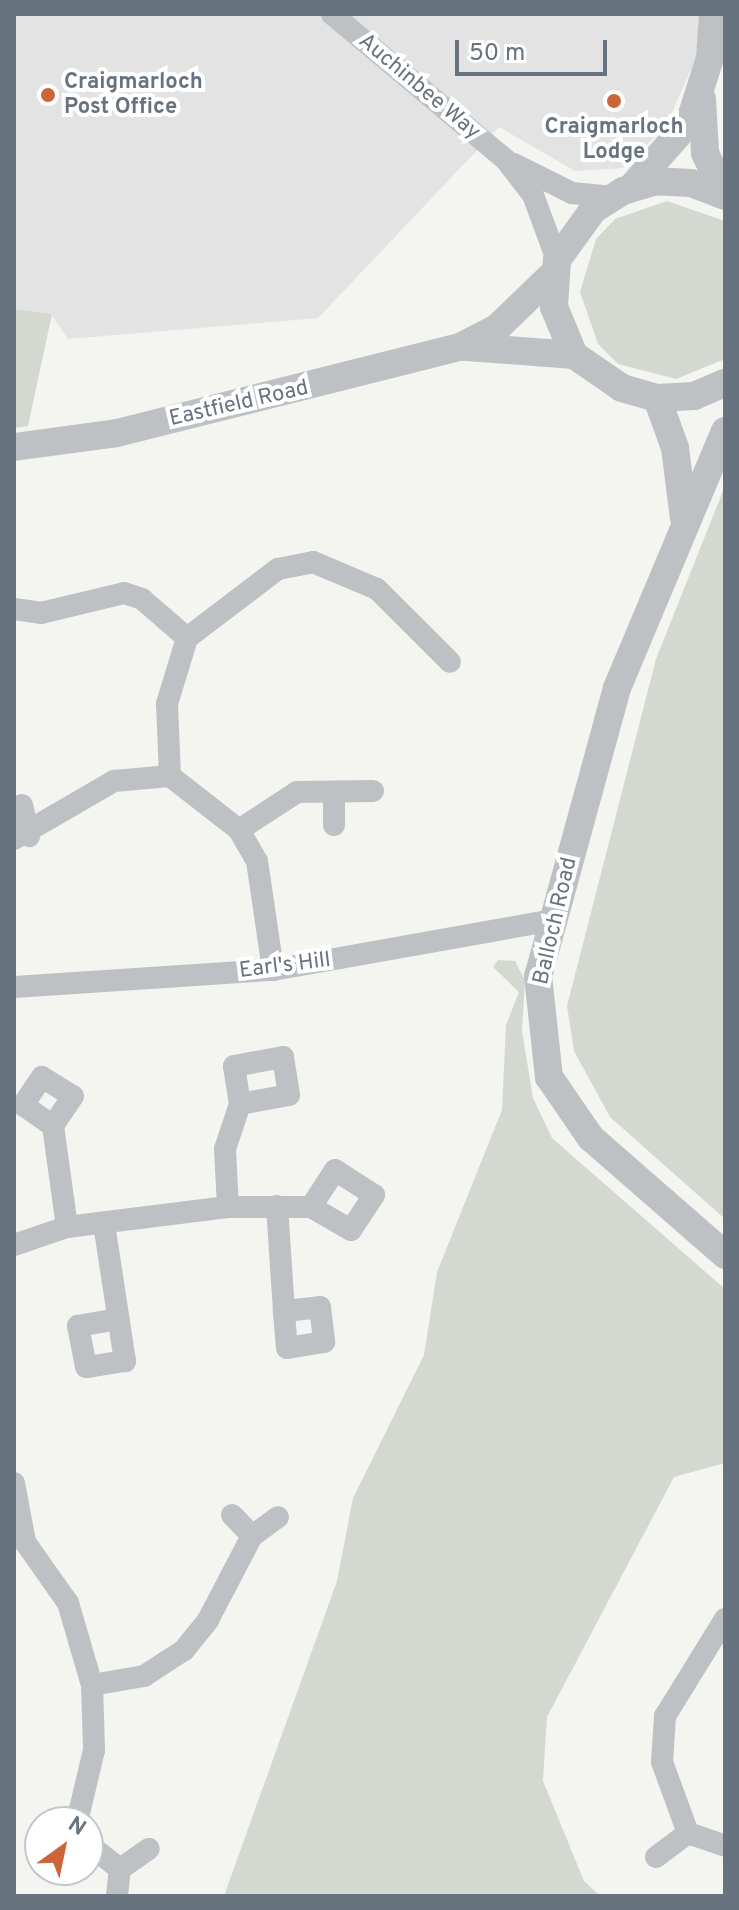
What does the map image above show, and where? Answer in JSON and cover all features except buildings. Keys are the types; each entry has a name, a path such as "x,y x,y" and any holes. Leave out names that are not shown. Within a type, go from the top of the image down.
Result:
{"street":[{"name":"Auchinbee Way","path":"332,14 506,160 553,187 622,193"},
{"path":"713,14 703,90 705,153 725,196"},
{"name":"Eastfield Road","path":"14,447 117,433 396,366 460,347 497,328 556,266 593,210 622,193 672,147 703,90"},
{"name":"Auchinbee Way","path":"506,160 533,195 556,266"},
{"path":"622,193 691,183 725,196"},
{"path":"556,266 556,315 574,355 622,388 657,398 694,396 725,383"},
{"name":"Eastfield Road","path":"460,347 574,355"},
{"path":"657,398 684,486 684,531"},
{"name":"Balloch Road","path":"725,431 638,633 538,976 549,1077 591,1138 725,1255"},
{"path":"170,776 167,704 187,638 278,569 313,562 377,589 450,662"},
{"path":"14,609 41,613 124,593 142,599 187,638"},
{"path":"21,838 114,781 170,776 239,830 257,861 273,970"},
{"path":"239,830 297,792 373,791"},
{"path":"334,793 334,825"},
{"path":"21,838 22,805"},
{"name":"Earl's Hill","path":"14,987 273,970 553,920"},
{"path":"228,1207 225,1149 240,1104"},
{"path":"53,1126 67,1227"},
{"path":"277,1206 284,1311"},
{"path":"14,1245 67,1227 228,1207 311,1207"},
{"path":"104,1224 118,1319"},
{"path":"14,1483 19,1544 68,1603 92,1685 94,1750 81,1806"},
{"path":"232,1515 252,1536"},
{"path":"92,1685 144,1676 184,1650 252,1536 278,1517"},
{"path":"688,1833 662,1762 665,1716 725,1619"},
{"path":"688,1833 725,1846"},
{"path":"656,1857 688,1833"},
{"path":"117,1896 120,1869 149,1849"},
{"path":"104,1856 120,1869"}],"shaded area":[{"path":"14,14 701,14 696,58 666,126 623,168 575,171 499,127 318,318 68,339 51,314 14,309"},
{"path":"667,201 725,221 725,359 676,379 618,364 598,344 580,292 596,239 615,219"},
{"path":"14,309 52,314 28,426 14,428"},
{"path":"725,486 725,1219 610,1117 574,1051 567,1006 656,659"},
{"path":"498,960 515,961 525,981 522,1031 533,1098 552,1138 725,1289 725,1463 674,1477 547,1717 543,1781 584,1881 600,1896 224,1896 337,1581 353,1498 424,1355 437,1272 502,1110 506,1025 519,992 493,967"}],"place":[{"name":"Craigmarloch Post Office","path":"48,95"},
{"name":"Craigmarloch Lodge","path":"614,101"}]}
